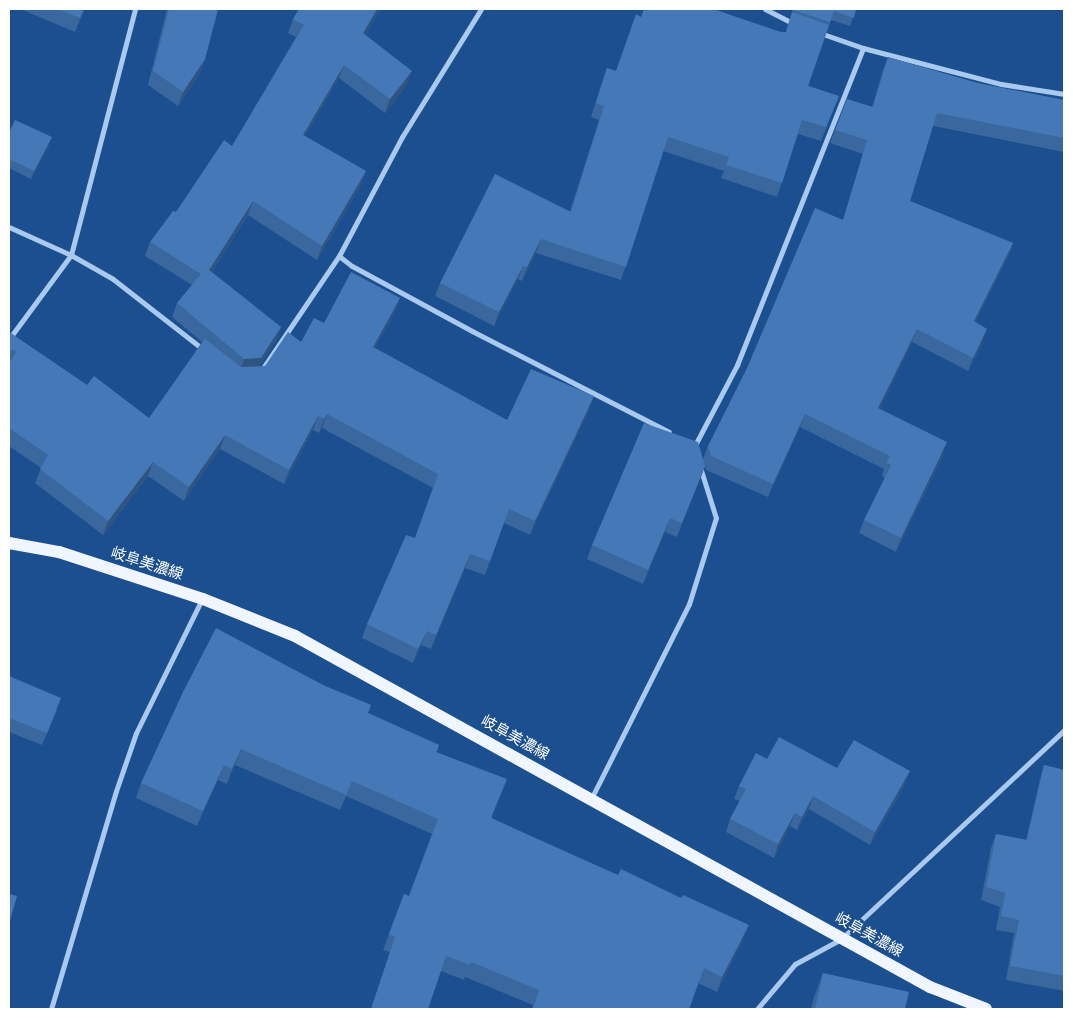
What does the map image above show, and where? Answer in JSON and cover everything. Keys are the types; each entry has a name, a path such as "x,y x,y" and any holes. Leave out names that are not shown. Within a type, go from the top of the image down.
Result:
{"main road":[{"name":"岐阜美濃線","path":"9,543 59,552 203,599 295,636 930,987 986,1009"}],"street":[{"path":"9,339 70,255 135,9"},
{"path":"258,376 339,256 402,137 481,9"},
{"path":"764,9 801,26"},
{"path":"810,29 863,48 1001,84 1064,94"},
{"path":"696,454 694,445 738,366 863,48"},
{"path":"9,227 70,255 113,278 214,358"},
{"path":"339,256 352,266 472,331 676,436"},
{"path":"685,441 694,445"},
{"path":"591,799 689,604 716,518 699,464"},
{"path":"51,1009 116,791 136,733 203,599"},
{"path":"757,1009 795,964 842,939 1062,737 1064,730"}],"building":[{"path":"58,9 84,9 80,18"},
{"path":"169,9 218,9 205,59 183,92 153,71"},
{"path":"299,9 377,9 363,33 412,71 390,99 344,65 303,135 366,171 322,246 253,201 209,270 281,327 261,358 244,359 177,303 201,274 150,242 173,211 176,212 224,140 232,146 304,25 293,19"},
{"path":"644,9 713,9 781,32 786,32 792,12 829,25 808,86 839,96 826,127 802,120 782,183 726,165 729,157 668,137 626,267 541,239 527,267 523,266 499,312 440,283 495,174 571,212 604,106 596,103 607,68 616,71 636,14 641,17"},
{"path":"794,9 856,9 854,18 834,11 830,22"},
{"path":"888,57 977,83 1064,100 1064,138 937,113 910,201 1013,243 974,321 987,329 973,358 917,329 878,408 947,442 901,538 864,520 891,465 886,463 890,456 805,414 773,484 711,456 708,446 747,368 815,208 843,220 867,140 835,130 847,99 873,107"},
{"path":"15,120 52,137 34,171 9,159 9,133"},
{"path":"351,272 400,298 373,347 507,420 531,369 594,396 535,521 509,509 490,561 470,554 436,635 427,631 418,649 367,624 406,535 415,538 438,474 327,414 324,419 318,416 289,470 225,435 189,487 153,462 108,521 40,469 48,455 9,428 9,363 17,351 9,350 9,332 87,385 94,376 149,418 205,339 241,367 265,366 288,332 301,342 314,318 324,323"},
{"path":"644,423 698,442 705,466 682,523 670,518 648,570 592,545"},
{"path":"216,628 325,686 371,705 368,713 439,745 436,752 507,779 491,818 618,875 621,869 681,898 683,895 749,925 722,977 704,968 689,1009 533,1009 539,990 471,962 470,965 446,956 428,1009 371,1009 395,937 389,934 404,894 409,896 438,819 352,781 346,795 241,749 232,769 224,765 203,811 141,783 183,692"},
{"path":"9,676 61,698 47,733 9,718"},
{"path":"779,737 837,768 854,740 910,771 875,832 813,796 802,817 795,813 778,844 730,819 746,789 739,786 756,753 767,759"},
{"path":"1044,765 1064,770 1064,976 1010,966 1019,920 1001,916 1005,893 986,887 996,834 1027,840"},
{"path":"9,894 17,896 9,924"},
{"path":"823,973 909,992 905,1009 815,1009"}]}
